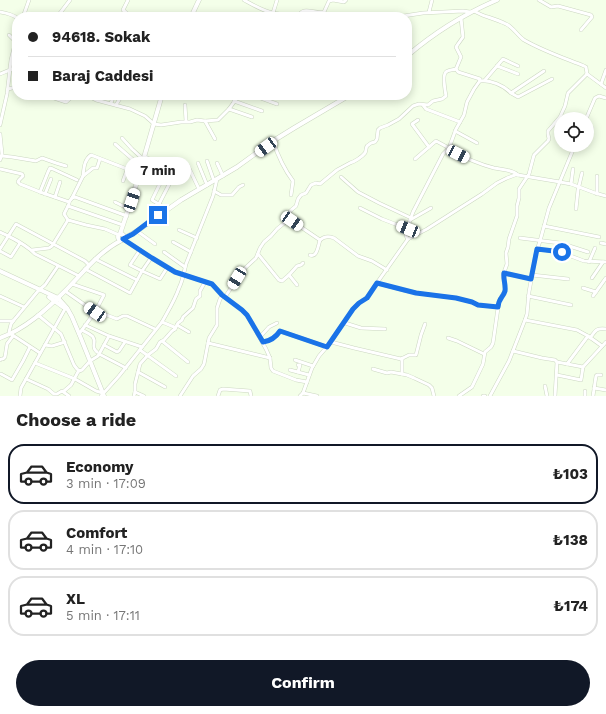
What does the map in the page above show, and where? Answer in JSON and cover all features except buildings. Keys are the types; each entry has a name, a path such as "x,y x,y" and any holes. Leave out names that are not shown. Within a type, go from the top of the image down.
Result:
{"main road":[{"path":"193,12 197,0"},
{"path":"412,52 429,39 472,11 497,0"},
{"path":"120,237 140,174 161,100"},
{"path":"0,338 12,335 38,315 65,291 95,259 120,237 137,231 198,189 223,176 273,141 341,100"},
{"path":"0,272 56,299 67,308 80,333 102,395"},
{"path":"56,299 63,306 80,333"}],"street":[{"path":"25,12 30,0"},
{"path":"61,12 70,0"},
{"path":"125,12 123,10 128,0"},
{"path":"244,0 268,12"},
{"path":"273,12 277,0"},
{"path":"324,12 329,1 333,0 344,2 346,0"},
{"path":"429,12 432,0"},
{"path":"539,0 551,7 558,6 591,15 592,17 581,30"},
{"path":"412,15 429,12 472,11 506,24 521,38 537,47 586,67 587,74 606,88"},
{"path":"0,12 12,15"},
{"path":"300,12 320,12"},
{"path":"3,17 8,14"},
{"path":"456,69 461,57 456,47 462,37 461,18"},
{"path":"9,35 12,38"},
{"path":"0,125 8,89 12,56"},
{"path":"485,80 503,59 518,66"},
{"path":"497,66 518,74"},
{"path":"456,69 458,72 480,81 485,80 504,86 518,97 552,79"},
{"path":"181,396 193,376 202,366 211,334 216,325 217,308 220,299 227,294 243,270 256,258 264,242 276,229 288,220 290,211 296,206 301,195 306,193 311,185 316,183 320,184 337,170 352,163 360,157 365,152 367,146 375,142 377,139 378,130 380,128 398,119 413,106 428,104 446,96 443,77 447,71 456,69"},
{"path":"0,74 10,70"},
{"path":"601,84 606,70"},
{"path":"511,93 544,71"},
{"path":"459,396 472,386 483,364 485,351 492,347 499,299 505,290 503,277 507,264 506,253 509,246 509,239 520,197 519,190 528,176 535,154 548,141 548,129 560,117 565,106 568,93 587,74"},
{"path":"408,239 406,236 410,219 443,154 448,148 464,115 467,102 480,81"},
{"path":"8,89 12,88"},
{"path":"589,112 595,98 600,96 606,98"},
{"path":"96,100 130,109 145,116 154,124 161,125 197,120 218,120 229,109 234,101 262,111"},
{"path":"116,105 119,100"},
{"path":"266,100 277,104"},
{"path":"122,107 124,102"},
{"path":"185,105 186,121"},
{"path":"423,105 426,109 460,122"},
{"path":"229,109 252,117"},
{"path":"418,120 412,124 429,147"},
{"path":"205,121 215,139"},
{"path":"455,131 477,142"},
{"path":"0,134 2,154 0,160"},
{"path":"122,138 132,150 144,158 159,163"},
{"path":"273,141 280,160 286,172 293,181 291,195"},
{"path":"415,159 436,141 469,160 515,172 518,175"},
{"path":"115,144 142,167 154,172"},
{"path":"490,396 513,351 525,320 537,249 549,208 571,152"},
{"path":"140,174 91,155 89,156 84,166 83,176 64,214 68,220 105,229 120,237 167,268 212,284 247,315 263,342 270,358 271,368 273,371 296,380 307,382"},
{"path":"2,156 36,161 42,158 56,164 66,166"},
{"path":"83,176 93,168 97,168 100,159"},
{"path":"40,192 50,168 51,161"},
{"path":"35,363 74,379 102,395 126,368 162,322 180,288 185,267 214,191 216,180 207,161"},
{"path":"198,163 206,185"},
{"path":"217,163 223,176"},
{"path":"188,166 198,189"},
{"path":"160,204 176,171 168,167 152,200 167,209"},
{"path":"0,168 22,174 23,176 18,182 20,184 123,225"},
{"path":"50,168 77,180"},
{"path":"571,184 574,169"},
{"path":"123,181 127,170"},
{"path":"576,209 582,173"},
{"path":"300,396 303,393 309,375 319,356 331,342 353,309 367,298 408,239 482,194 497,183 515,175 571,184 606,196"},
{"path":"597,176 597,194"},
{"path":"341,177 358,192 410,219"},
{"path":"162,178 170,183"},
{"path":"45,194 51,180"},
{"path":"55,198 60,182"},
{"path":"214,191 221,195 232,195 239,187 244,185"},
{"path":"72,198 75,197 127,216"},
{"path":"115,202 129,208"},
{"path":"360,208 382,219 408,229"},
{"path":"410,219 431,208"},
{"path":"32,250 49,248 54,244 68,220"},
{"path":"288,220 292,221 320,240"},
{"path":"20,243 11,257 0,250 16,224 89,265"},
{"path":"544,226 599,237"},
{"path":"180,230 197,238"},
{"path":"137,231 155,244"},
{"path":"0,232 32,250 35,254 79,276"},
{"path":"310,255 314,256 316,254 320,240 327,236 334,238 358,256 372,261 387,270"},
{"path":"520,238 562,244 588,252"},
{"path":"173,242 191,252"},
{"path":"601,243 606,244"},
{"path":"589,262 595,248"},
{"path":"537,249 560,252 579,260 589,262 605,262"},
{"path":"140,250 130,265 160,279 167,268"},
{"path":"164,252 185,267"},
{"path":"258,254 279,280 282,281 289,276 297,266 303,263"},
{"path":"86,269 130,293 142,271 152,258"},
{"path":"95,259 137,280"},
{"path":"592,278 605,262"},
{"path":"40,353 9,332 13,321 38,291 45,285 58,266"},
{"path":"504,273 531,279"},
{"path":"532,275 568,279"},
{"path":"289,276 297,285"},
{"path":"594,296 606,278"},
{"path":"144,396 135,394 135,384 140,364 156,349 183,317 193,308 196,299 200,296 200,291 205,282"},
{"path":"377,283 418,293 456,298 478,305 498,307"},
{"path":"72,284 104,295 95,312 80,333 93,336 93,346 98,353 126,368"},
{"path":"583,288 596,292"},
{"path":"65,291 95,312 117,319 127,316 155,329"},
{"path":"0,296 24,307"},
{"path":"528,296 571,305"},
{"path":"20,396 21,388 65,309"},
{"path":"38,315 61,334 74,365 76,369 79,370"},
{"path":"525,320 575,330 602,346"},
{"path":"0,321 13,321"},
{"path":"162,322 189,332"},
{"path":"260,337 269,327 277,323"},
{"path":"344,323 361,328 385,329"},
{"path":"331,342 401,359 409,355 416,355 425,324"},
{"path":"85,325 141,348 176,376"},
{"path":"567,364 597,329 606,329"},
{"path":"263,342 273,339 280,331 327,347"},
{"path":"0,360 4,357 7,344 12,335"},
{"path":"26,379 48,389 54,394 64,392 71,385 79,370 82,370 89,361 98,356 98,353 104,346 109,336"},
{"path":"448,338 457,340 484,354"},
{"path":"162,341 188,362"},
{"path":"45,345 52,346 65,342"},
{"path":"104,346 117,352 125,342"},
{"path":"557,376 581,380 583,367 606,342"},
{"path":"208,343 270,358"},
{"path":"1,374 12,380 30,347"},
{"path":"513,351 583,367"},
{"path":"402,358 402,374"},
{"path":"295,360 313,366"},
{"path":"555,396 558,362"},
{"path":"298,365 300,365 298,372"},
{"path":"373,369 387,373 391,372 407,375 429,385 432,388 434,396"},
{"path":"290,370 309,375"},
{"path":"138,372 165,387"},
{"path":"593,396 597,375 601,374"},
{"path":"545,386 547,396"},
{"path":"594,388 606,390"},
{"path":"218,396 221,390 250,391 251,396"},
{"path":"238,390 238,396"},
{"path":"585,391 585,396"},
{"path":"64,392 69,396"},
{"path":"303,393 317,396"}],"route":[{"path":"158,215 133,234 123,239 175,272 212,284 222,295 247,315 263,342 273,339 280,331 327,347 353,309 367,298 377,283 416,293 456,298 478,305 498,307 499,299 505,290 503,277 504,273 531,279 537,249 562,252"}]}
